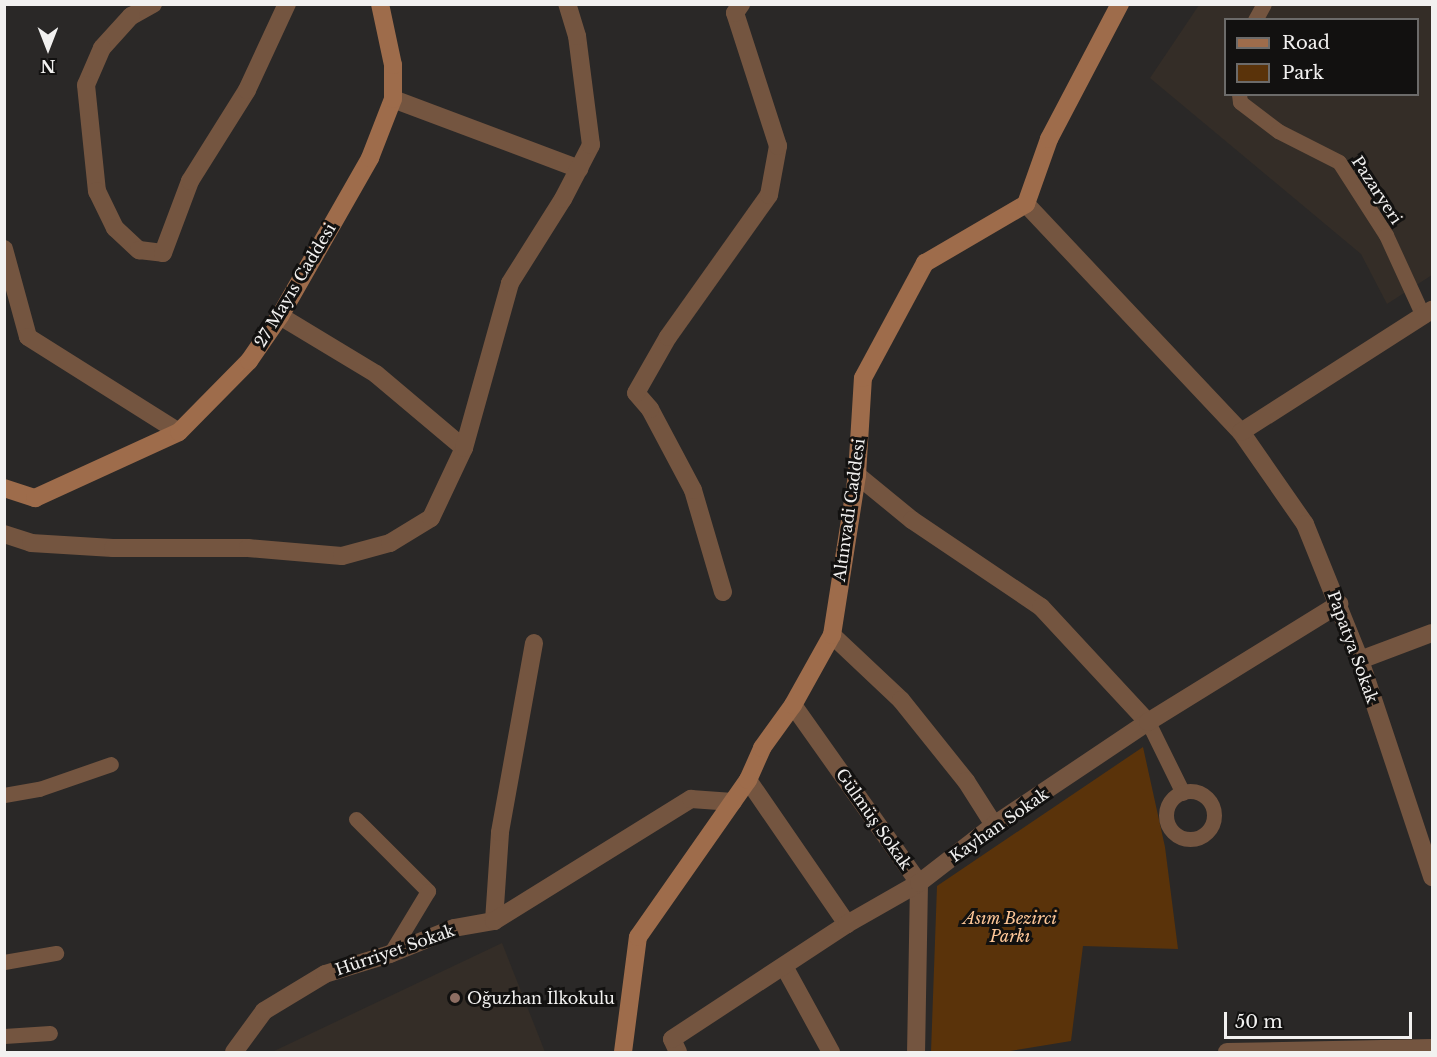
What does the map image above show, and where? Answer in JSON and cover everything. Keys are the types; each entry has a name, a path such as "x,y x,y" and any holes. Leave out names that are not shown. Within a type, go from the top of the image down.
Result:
{"street":[{"path":"153,4 131,16 102,48 86,85 96,191 116,228 139,250 163,253 190,181 247,90 287,4"},
{"name":"27 Mayıs Caddesi","path":"4,488 35,498 179,432 249,362 280,316 370,158 393,99 393,65 380,4"},
{"path":"4,534 31,543 113,548 248,548 342,556 390,543 430,518 464,448 510,283 591,145 577,36 567,4"},
{"path":"723,592 693,490 650,409 636,393 668,337 769,195 778,146 735,13 741,4"},
{"path":"1026,204 1048,140 1120,4"},
{"path":"393,99 579,169"},
{"name":"Papatya Sokak","path":"1026,204 1241,432 1305,524 1360,660 1432,877"},
{"name":"Altınvadi Caddesi","path":"623,1053 638,937 748,780 762,748 793,705 832,635 856,475 863,378 925,262 1026,204"},
{"path":"4,249 28,337 179,432"},
{"path":"1241,432 1428,313"},
{"path":"280,316 376,374 464,448"},
{"path":"856,475 912,520 1041,607 1148,722"},
{"name":"Kayhan Sokak","path":"678,1053 672,1040 785,968 847,924 919,883 994,825 1148,722 1339,604"},
{"path":"1360,660 1432,633"},
{"path":"832,635 901,700 966,781 994,825"},
{"path":"494,921 500,832 534,643"},
{"name":"Gülmüş Sokak","path":"793,705 919,883 916,1053"},
{"path":"748,780 847,924"},
{"name":"Hürriyet Sokak","path":"234,1053 264,1011 325,974 390,954 454,928 494,921 691,799 732,802"},
{"path":"785,968 831,1053"},
{"path":"1227,1053 1428,1050"}],"lane":[{"path":"1256,18 1264,4"},
{"name":"Pazaryeri","path":"1239,96 1240,102 1278,131 1339,162 1386,235 1428,313"},
{"path":"1148,722 1183,793"},
{"path":"4,795 39,789 111,764"},
{"path":"356,819 428,891 390,954"},
{"path":"4,962 56,953"},
{"path":"4,1036 50,1033"}],"shaded area":[{"path":"1199,5 1432,5 1432,275 1387,304 1361,254 1150,78"},
{"name":"Oğuzhan İlkokulu","path":"502,943 545,1052 272,1052"}],"green space":[{"name":"Asım Bezirci Parkı","path":"1143,747 1165,847 1178,949 1083,946 1071,1041 1004,1052 931,1052 937,886"}],"place":[{"name":"Oğuzhan İlkokulu","path":"455,998"}]}
